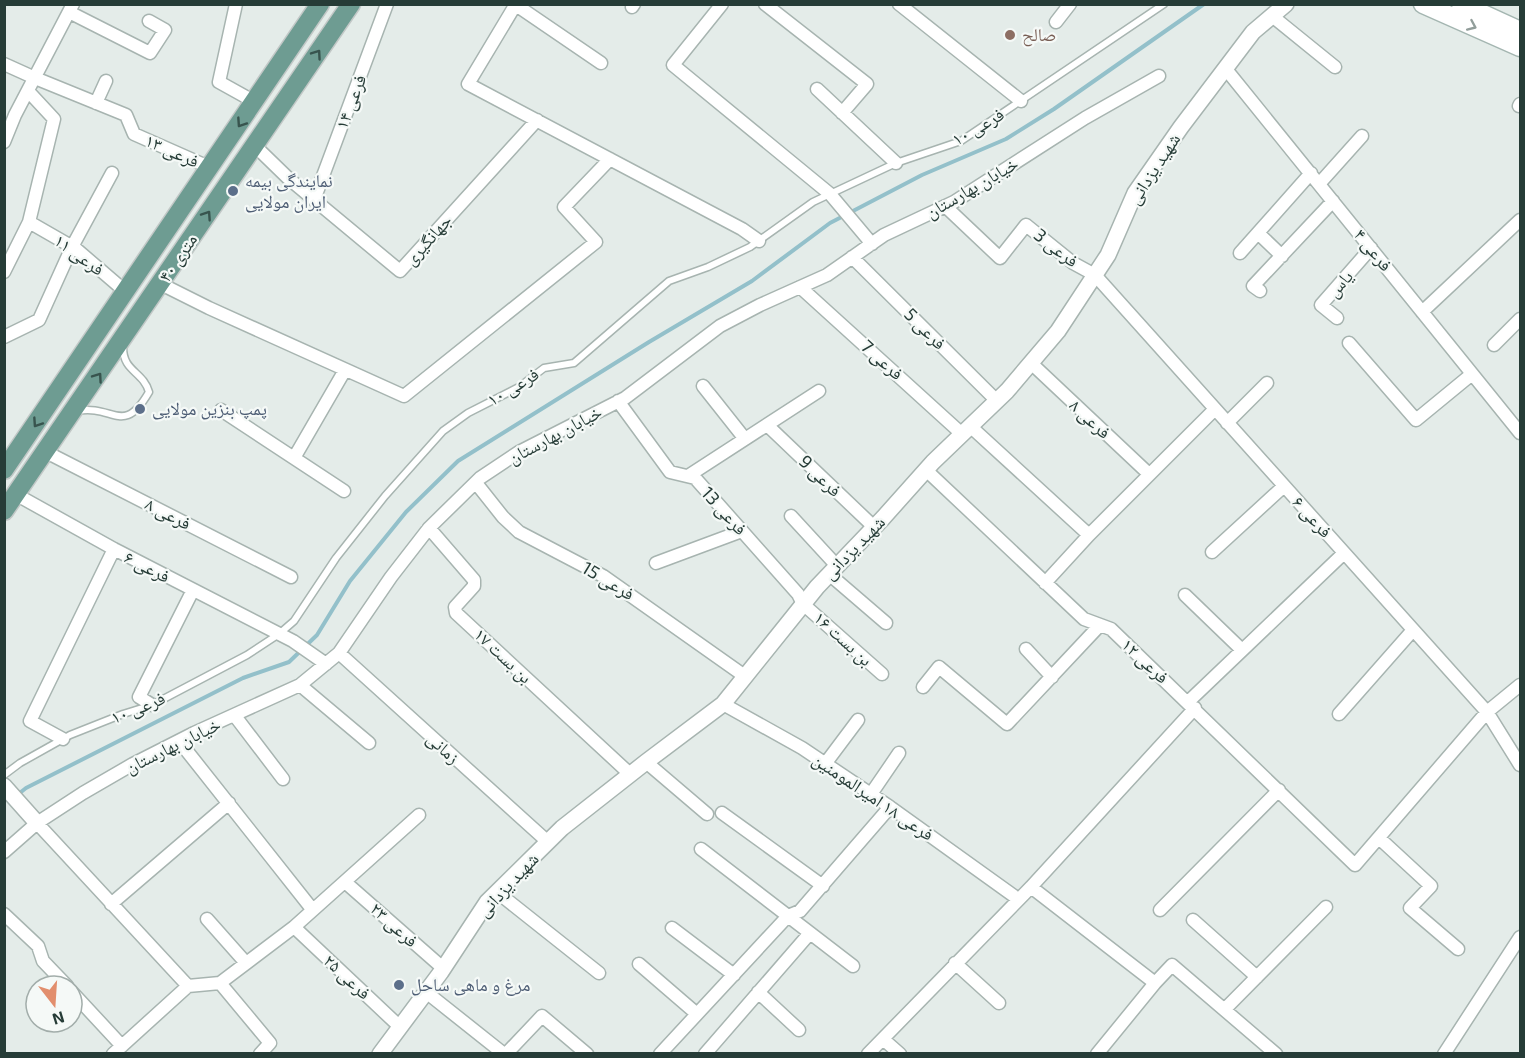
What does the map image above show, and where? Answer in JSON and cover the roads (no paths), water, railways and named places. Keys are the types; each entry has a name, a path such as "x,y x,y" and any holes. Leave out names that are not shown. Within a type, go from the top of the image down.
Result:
{"main road":[{"name":"۴۰ متری","path":"4,470 320,4"},
{"name":"۴۰ متری","path":"4,511 351,4"},
{"path":"1423,4 1445,9 1521,47"},
{"path":"1461,4 1521,31"},
{"path":"281,62 302,75"}],"street":[{"path":"236,4 219,82 255,102"},
{"name":"فرعی ۱۴","path":"314,200 387,4"},
{"path":"722,4 673,65 833,197 872,244"},
{"path":"765,4 867,84 842,113"},
{"path":"899,4 1021,101"},
{"path":"1056,22 1070,4"},
{"path":"1286,4 1271,10 1335,67"},
{"path":"601,63 516,5 468,84 742,229 759,241"},
{"path":"4,142 71,8 150,53 165,30 148,21"},
{"name":"شهید یزدانی","path":"380,1053 444,969 487,902 562,828 723,704 803,603 926,470 997,401 1031,363 1058,331 1108,255 1140,185 1225,68 1271,10"},
{"path":"4,64 96,103 106,81"},
{"name":"فرعی ۴","path":"1225,68 1521,433"},
{"name":"خیابان بهارستان","path":"4,852 37,823 113,776 179,741 300,685 339,653 390,577 429,528 476,483 519,452 618,401 720,326 827,275 884,236 945,206 1026,157 1084,118 1159,76"},
{"path":"817,89 896,163"},
{"path":"4,272 29,222 54,119 28,91"},
{"name":"فرعی ۱۳","path":"96,103 126,115 134,134 210,168"},
{"name":"جهانگیری","path":"254,145 288,178 400,272 537,120"},
{"path":"1319,184 1362,136"},
{"path":"161,284 209,309 404,396 596,242 564,207 610,159"},
{"path":"4,337 39,320 72,247 112,173"},
{"path":"1240,254 1311,173"},
{"path":"1260,291 1253,286 1333,201"},
{"name":"فرعی 3","path":"945,206 1000,258 1026,225 1073,263 1095,275"},
{"path":"1422,312 1521,220"},
{"name":"فرعی ۱۱","path":"29,222 72,247 126,292"},
{"path":"1258,233 1282,256"},
{"name":"یاس","path":"1337,318 1321,305 1371,248"},
{"name":"فرعی 5","path":"852,257 997,401"},
{"name":"فرعی ۶","path":"1095,275 1487,712 1521,765"},
{"name":"فرعی 7","path":"801,287 966,430"},
{"path":"1494,345 1521,319"},
{"path":"1349,343 1416,420 1472,374"},
{"name":"فرعی ۸","path":"1031,363 1149,474"},
{"path":"294,458 345,370"},
{"path":"1227,423 1267,383"},
{"path":"703,386 745,439"},
{"path":"688,476 819,391"},
{"name":"فرعی 13","path":"618,401 670,472 695,478 798,594 803,603"},
{"path":"1046,583 1089,535 1215,409"},
{"path":"221,410 344,491"},
{"name":"فرعی 9","path":"767,425 874,527"},
{"path":"966,430 1089,535"},
{"name":"فرعی ۸","path":"46,452 291,577"},
{"name":"فرعی ۱۲","path":"926,470 1084,619 1111,629 1355,865 1379,838"},
{"name":"فرعی 15","path":"476,483 503,517 519,532 603,576 746,677"},
{"path":"1212,552 1284,486"},
{"name":"فرعی ۶","path":"17,495 114,549 293,641 326,664"},
{"path":"791,516 833,570 886,623"},
{"name":"بن بست ۱۷","path":"429,528 474,580 474,586 455,607 456,613 630,774"},
{"path":"656,563 742,531"},
{"path":"63,739 30,721 114,549"},
{"path":"868,1053 1031,887 1242,650 1344,553"},
{"path":"152,705 139,697 193,590"},
{"path":"1185,595 1242,650"},
{"name":"بن بست ۱۶","path":"803,603 882,674"},
{"path":"923,687 939,667 1007,724 1100,625"},
{"path":"1339,714 1413,630"},
{"path":"1026,649 1052,676"},
{"name":"زمانی","path":"339,653 548,843"},
{"path":"300,685 369,743"},
{"path":"1458,949 1410,908 1431,886 1379,838 1487,712 1521,685"},
{"name":"فرعی ۱۸ امیرالمومنین","path":"723,704 802,748 890,807 1018,899"},
{"path":"235,716 283,779"},
{"path":"825,764 858,720"},
{"path":"179,741 312,909"},
{"path":"871,794 899,753"},
{"path":"646,762 707,814"},
{"path":"7,788 188,986"},
{"path":"1160,910 1279,790"},
{"path":"111,904 229,803"},
{"path":"660,1053 788,916 800,911 890,807"},
{"path":"722,813 823,886"},
{"path":"84,1007 117,1050 188,986 220,983 294,927 420,815"},
{"path":"701,849 853,966"},
{"name":"فرعی ۲۳","path":"345,882 444,969"},
{"path":"1031,887 1155,983"},
{"path":"497,892 599,973"},
{"path":"1225,1009 1326,907"},
{"path":"4,914 38,946 44,961 55,974"},
{"path":"207,919 246,963"},
{"path":"1193,920 1257,977"},
{"name":"فرعی ۲۵","path":"294,927 400,1027"},
{"path":"672,928 734,975"},
{"path":"705,1053 810,933"},
{"path":"1444,1053 1521,937"},
{"path":"955,963 999,1002"},
{"path":"639,964 697,1014"},
{"path":"1097,1053 1172,965 1276,1053"},
{"path":"220,983 270,1043 260,1053"},
{"path":"426,992 505,1053 542,1016 587,1053"},
{"path":"758,992 799,1030"},
{"path":"883,1039 900,1053"}],"lane":[{"name":"فرعی ۱۰","path":"4,775 20,763 63,739 123,714 152,705 247,655 279,634 294,621 336,558 378,505 443,431 468,413 519,387 544,368 574,363 669,281 708,267 750,247 813,202 833,197 896,163 961,141 1164,4"},
{"path":"74,411 87,409 124,417 132,415 140,408 149,392 147,383 128,367 123,357 123,340"}],"waterway":[{"path":"16,796 26,788 243,678 289,662 317,635 350,581 406,512 458,461 752,281 830,223 922,175 1006,139 1054,109 1204,4"}],"place":[{"name":"صالح","path":"1010,35"},
{"name":"نمایندگی بیمه ایران مولایی","path":"233,191"},
{"name":"پمپ بنزین مولایی","path":"140,409"},
{"name":"مرغ و ماهی ساحل","path":"399,985"}]}
